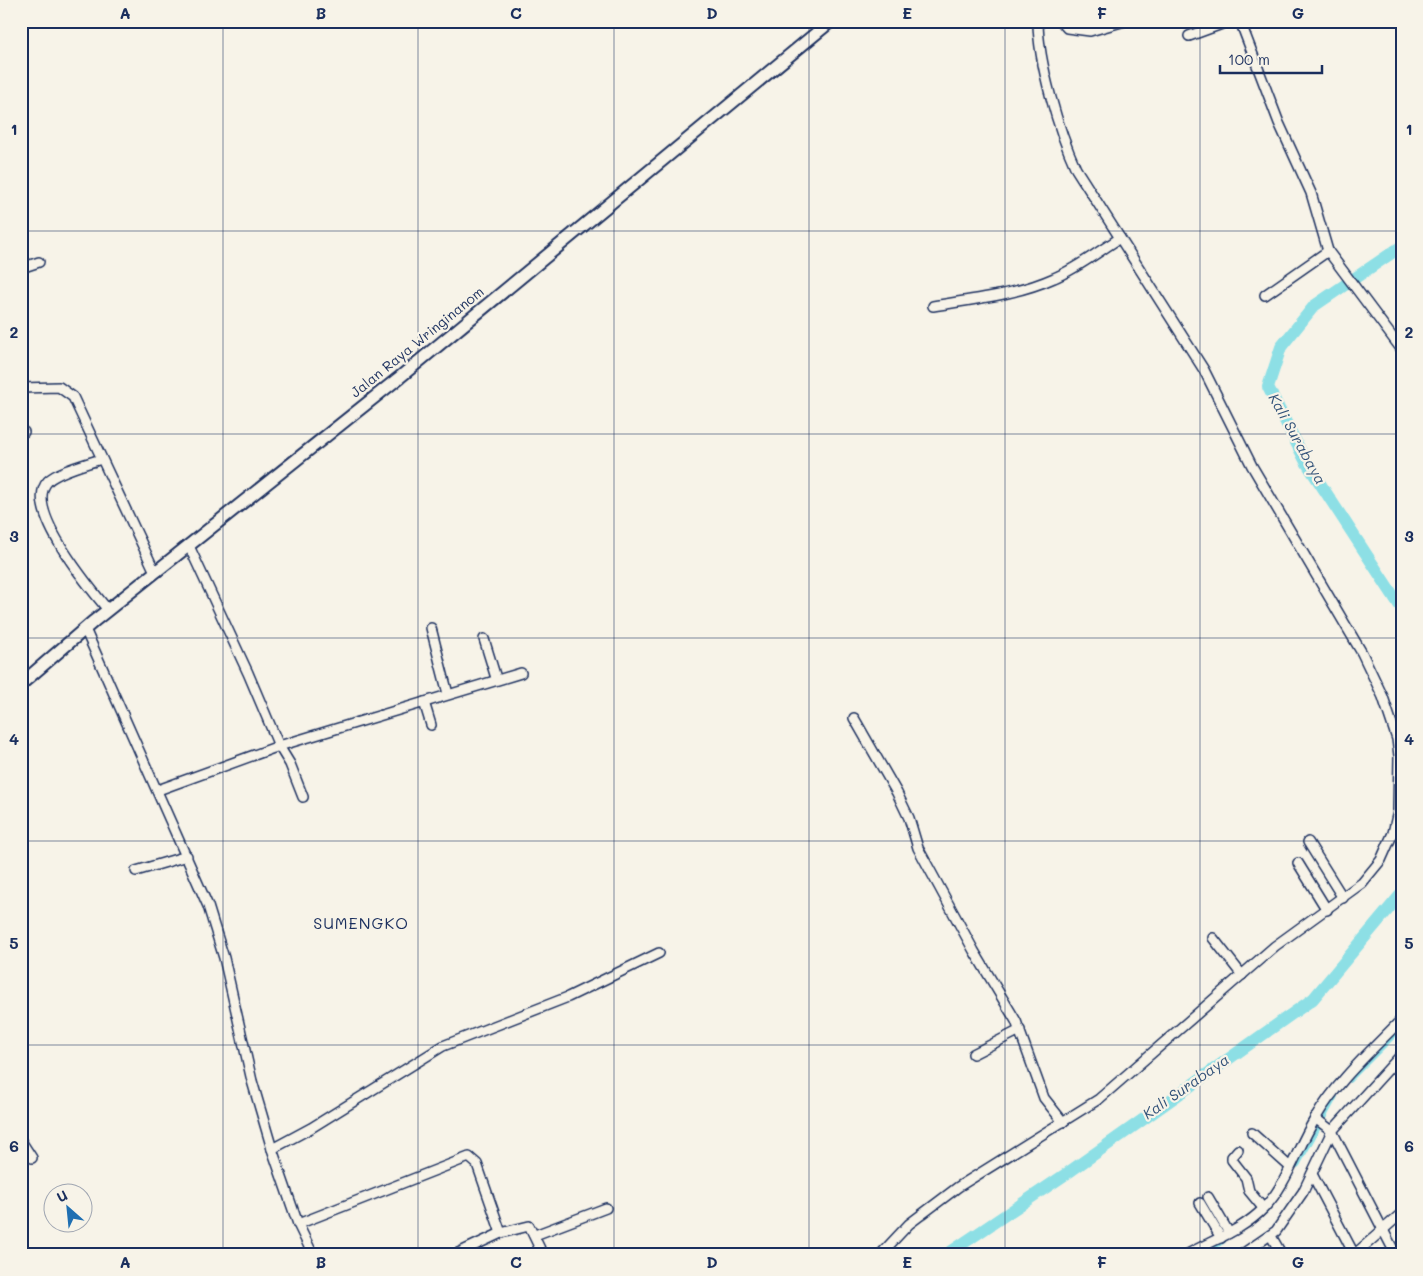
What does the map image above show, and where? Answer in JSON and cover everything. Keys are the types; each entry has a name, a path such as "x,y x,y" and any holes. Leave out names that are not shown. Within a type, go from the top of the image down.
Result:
{"main road":[{"name":"Jalan Raya Wringinanom","path":"21,684 108,610 400,377 831,21"}],"street":[{"path":"880,1255 897,1235 958,1187 1108,1092 1288,936 1327,910 1362,883 1381,860 1393,833 1398,812 1398,747 1386,706 1362,653 1252,466 1204,370 1093,197 1070,155 1044,66 1038,21"},
{"path":"1061,21 1067,28 1090,31 1125,21"},
{"path":"1189,36 1230,21"},
{"path":"1240,21 1279,122 1311,193 1328,251 1402,350"},
{"path":"933,306 997,296 1035,286 1056,278 1120,238"},
{"path":"1265,295 1328,251"},
{"path":"21,268 39,262"},
{"path":"21,388 59,387 69,392 77,405 155,572"},
{"path":"101,459 53,477 47,482 43,496 49,520 64,555 108,610"},
{"path":"189,546 248,673 278,746 290,764 303,797"},
{"path":"431,628 448,694"},
{"path":"85,629 187,856 216,930 252,1081 272,1149 298,1224 313,1255"},
{"path":"484,639 496,678"},
{"path":"158,790 278,746 496,678 521,673"},
{"path":"424,702 431,725"},
{"path":"854,718 897,793 909,818 921,853 1020,1030 1044,1098 1063,1122"},
{"path":"1308,842 1343,898"},
{"path":"136,871 187,856"},
{"path":"1298,863 1327,910"},
{"path":"1213,938 1242,975"},
{"path":"272,1149 311,1128 443,1046 568,996 659,953"},
{"path":"1186,1255 1204,1250 1264,1208 1278,1190 1316,1119 1346,1078 1402,1019"},
{"path":"973,1054 1020,1030"},
{"path":"1241,1255 1271,1236 1291,1211 1312,1174 1331,1129 1402,1054"},
{"path":"1316,1119 1331,1129 1396,1255"},
{"path":"1252,1133 1290,1167"},
{"path":"21,1141 32,1158"},
{"path":"1238,1150 1232,1157 1232,1160 1246,1178 1249,1191 1264,1208"},
{"path":"298,1224 472,1158 476,1164 501,1233"},
{"path":"1312,1174 1354,1255 1382,1228 1402,1213"},
{"path":"1208,1197 1225,1235"},
{"path":"1200,1203 1225,1235"},
{"path":"535,1235 606,1208"},
{"path":"454,1255 501,1233 529,1226 543,1255"},
{"path":"1271,1236 1282,1255"}],"waterway":[{"name":"Kali Surabaya","path":"1402,246 1314,306 1281,347 1268,387 1306,462 1402,609"},
{"name":"Kali Surabaya","path":"946,1255 1069,1172 1313,999 1402,893"},
{"path":"1349,1079 1402,1026"},
{"path":"1297,1164 1334,1097"},
{"path":"1200,1255 1223,1240"}],"district":[{"name":"SUMENGKO","path":"361,923"}]}
